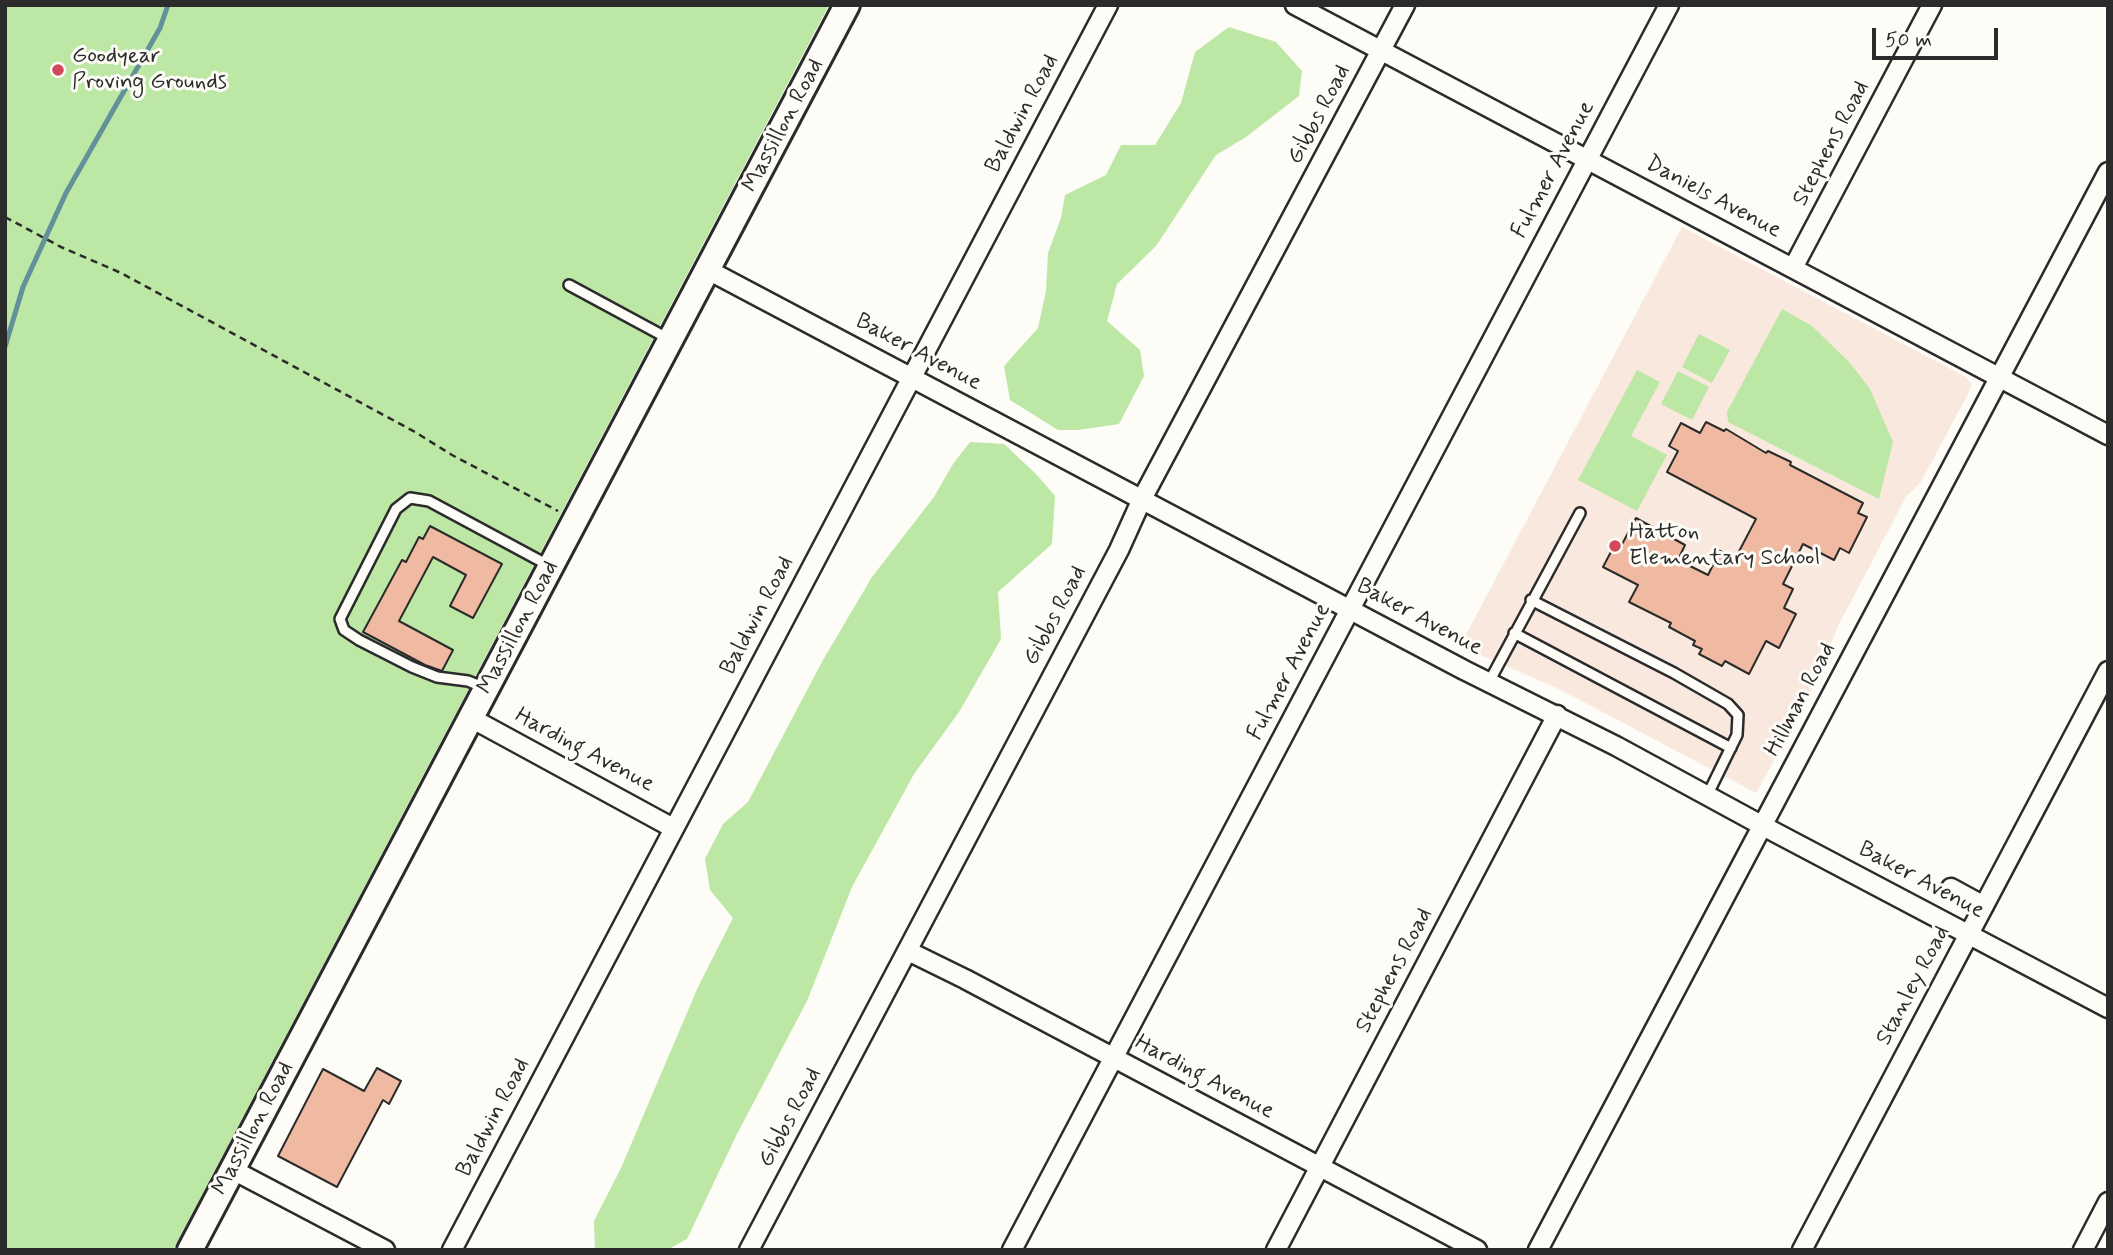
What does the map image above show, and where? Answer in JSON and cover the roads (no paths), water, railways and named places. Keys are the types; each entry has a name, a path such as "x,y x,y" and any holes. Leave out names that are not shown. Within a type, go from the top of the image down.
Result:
{"street":[{"name":"Massillon Road","path":"190,1250 847,5"},
{"name":"Baldwin Road","path":"452,1250 1108,5"},
{"name":"Daniels Avenue","path":"1295,5 2108,435"},
{"name":"Gibbs Road","path":"749,1250 1118,550 1142,499 1405,5"},
{"name":"Fulmer Avenue","path":"1012,1250 1669,5"},
{"name":"Stephens Road","path":"1793,268 1932,5"},
{"name":"Hillman Road","path":"1538,1250 2108,172"},
{"name":"Baker Avenue","path":"708,270 1350,610 1557,715 2108,1008"},
{"name":"Stanley Road","path":"1802,1250 2108,671"},
{"name":"Stephens Road","path":"1276,1250 1557,715"},
{"name":"Harding Avenue","path":"471,718 673,828"},
{"path":"1951,888 1984,906"},
{"name":"Harding Avenue","path":"908,951 1477,1250"},
{"path":"233,1170 385,1250"},
{"path":"2083,1250 2108,1202"}],"lane":[{"path":"569,285 671,340"},
{"path":"487,689 468,681 437,677 412,667 344,630 340,619 396,509 410,498 429,501 551,566"},
{"path":"1489,682 1580,513"},
{"path":"1531,600 1674,673 1728,704 1738,715 1737,735 1707,796"},
{"path":"1514,633 1731,748"}],"waterway":[{"path":"5,347 23,287 66,193 160,28 168,5"}],"place":[{"name":"Goodyear Proving Grounds","path":"58,70"},
{"name":"Hatton Elementary School","path":"1615,546"}]}
